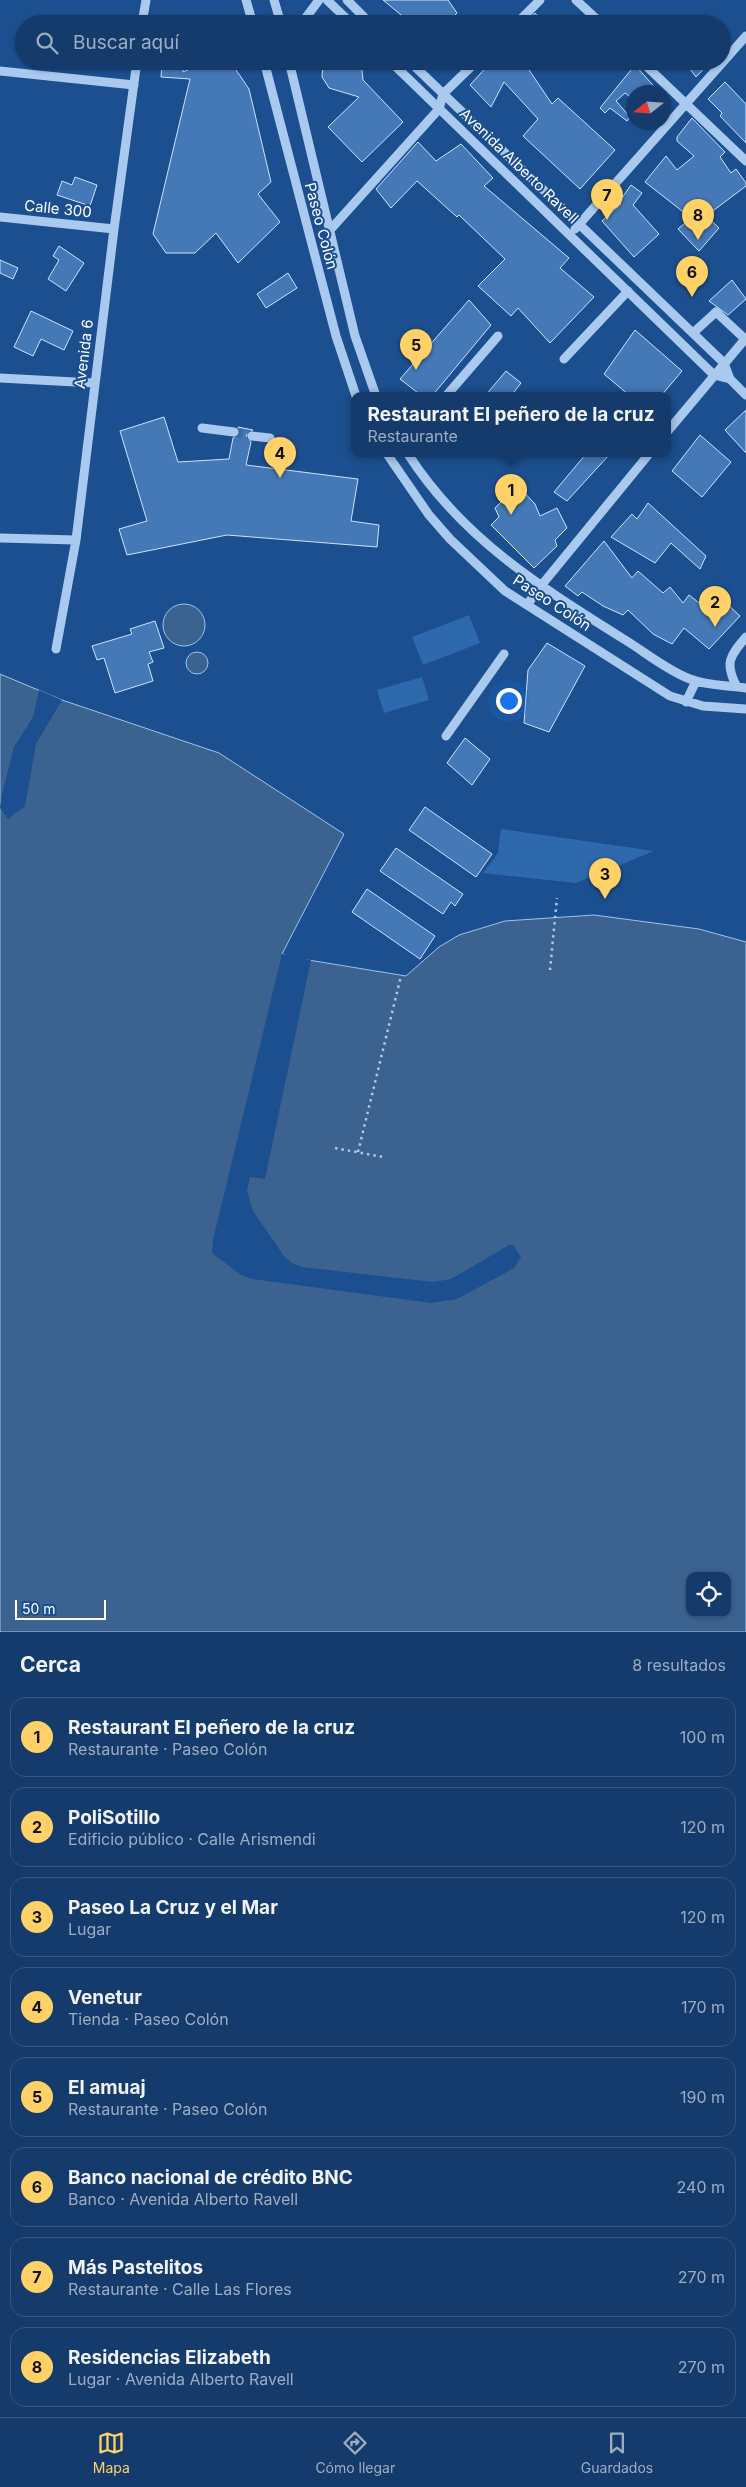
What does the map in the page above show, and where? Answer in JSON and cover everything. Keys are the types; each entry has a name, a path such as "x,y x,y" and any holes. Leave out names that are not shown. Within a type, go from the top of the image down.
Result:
{"street":[{"path":"144,15 146,0"},
{"path":"246,0 250,15"},
{"path":"274,0 278,15"},
{"path":"308,15 319,0"},
{"path":"327,0 343,15"},
{"path":"347,0 362,15"},
{"path":"525,15 540,0"},
{"path":"576,0 592,15"},
{"path":"731,53 746,36"},
{"name":"Avenida 6","path":"56,649 76,540 94,383 136,70"},
{"name":"Paseo Colón","path":"266,70 336,336 355,392"},
{"name":"Paseo Colón","path":"291,70 355,336 375,392"},
{"name":"Avenida Alberto Ravell","path":"399,70 714,375"},
{"name":"Avenida Alberto Ravell","path":"418,70 724,363"},
{"path":"330,230 438,109 443,94 468,70"},
{"path":"651,70 746,161"},
{"path":"570,235 716,70"},
{"path":"0,71 134,85"},
{"name":"Calle 300","path":"0,217 114,229"},
{"path":"564,359 628,291"},
{"path":"671,427 746,338 716,312 693,333"},
{"path":"449,392 498,336"},
{"path":"724,363 730,379 746,395"},
{"path":"714,375 730,379"},
{"path":"0,378 94,383"},
{"path":"202,428 234,432"},
{"path":"252,436 270,438"},
{"name":"Paseo Colón","path":"389,457 429,515 450,539 492,580 670,696 686,702 711,707 746,709"},
{"name":"Paseo Colón","path":"410,457 439,495 475,534 508,563 540,587 696,681 741,687"},
{"path":"528,605 540,587 648,457"},
{"path":"0,538 76,540"},
{"path":"741,687 729,671 730,658 746,636"},
{"path":"446,736 504,654"},
{"path":"686,702 696,681"}],"path":[{"path":"550,970 557,898"},
{"path":"358,1152 401,976"},
{"path":"335,1148 383,1157"}],"shaded area":[{"path":"188,604 196,607 202,613 205,625 202,637 196,643 180,646 172,643 166,637 163,621 166,613 172,607"},
{"path":"469,615 480,643 423,665 412,637"},
{"path":"197,652 205,655 208,663 205,671 197,674 189,671 186,663 189,655"},
{"path":"0,674 62,700 219,753 344,834 282,954 290,957 406,976 439,947 459,935 505,921 594,915 699,929 746,942 746,1632 0,1632"},
{"path":"422,677 429,700 384,713 377,690"},
{"path":"501,829 654,851 576,883 483,873 498,853"}],"pier":[{"path":"39,690 62,700 36,744 25,806 8,819 0,808 2,794 14,747 33,717"},
{"path":"282,954 311,960 265,1179 250,1177 247,1191 253,1211 284,1256 292,1263 302,1267 433,1282 451,1279 509,1245 513,1245 521,1257 514,1268 457,1299 431,1303 252,1279 241,1275 212,1253 213,1240"}],"building":[{"path":"383,0 448,0 457,13 455,15 401,15"},
{"path":"161,70 183,70 183,72 188,70 236,70 249,89 271,182 258,194 280,222 238,263 216,233 195,253 166,253 153,234 190,79 161,77"},
{"path":"322,70 362,70 363,80 403,122 362,162 328,127 359,97 329,88 322,77"},
{"path":"484,70 529,70 552,104 558,98 615,150 580,189 523,136 538,119 504,82 491,107 470,85"},
{"path":"631,70 639,70 653,85 626,85 626,94 616,101 626,112 626,120 610,108 605,113 600,108"},
{"path":"691,70 703,70 696,77"},
{"path":"725,82 746,104 746,143 720,116 722,113 708,99"},
{"path":"692,118 725,152 720,157 731,173 736,169 746,183 746,186 706,216 719,228 699,251 678,229 691,218 645,182 666,156 677,170 694,156 677,141 677,137"},
{"path":"418,142 436,161 461,144 493,178 484,186 569,258 560,268 594,297 550,343 518,308 511,316 478,286 505,259 459,215 457,217 417,181 391,208 376,189"},
{"path":"75,177 97,185 90,206 57,195 62,181 72,185"},
{"path":"631,185 642,193 633,205 659,234 634,257 602,221 621,204 619,202"},
{"path":"59,246 84,263 66,291 48,279 59,260 53,256"},
{"path":"0,260 18,268 13,279 0,273"},
{"path":"288,273 297,288 266,308 257,294"},
{"path":"732,280 746,299 728,315 709,301"},
{"path":"469,300 491,325 435,392 417,392 400,379"},
{"path":"31,311 73,331 64,350 41,339 33,356 14,347"},
{"path":"635,330 682,371 664,392 625,392 604,374"},
{"path":"506,371 521,383 514,392 488,392"},
{"path":"746,410 746,453 725,430"},
{"path":"164,417 178,462 229,459 233,438 240,433 238,427 253,430 246,435 251,442 246,465 358,479 351,521 379,525 377,547 227,535 127,555 119,529 147,521 120,431"},
{"path":"700,435 731,462 702,497 672,471"},
{"path":"583,457 607,457 567,501 554,492"},
{"path":"519,487 535,504 540,516 557,508 567,528 555,540 557,546 534,568 491,525 499,517 495,508 513,490"},
{"path":"648,503 706,556 700,569 671,543 655,563 611,537 632,514 637,519"},
{"path":"604,541 632,578 638,571 663,593 670,587 683,603 689,595 712,613 724,601 740,616 709,649 684,628 672,644 653,634 628,610 623,615 603,606 582,592 578,596 565,586"},
{"path":"155,621 164,648 149,652 153,662 148,664 153,681 115,693 104,658 97,660 92,646 132,634 130,629"},
{"path":"547,643 585,666 549,732 524,723 528,670"},
{"path":"465,738 490,759 472,785 447,763"},
{"path":"425,807 492,854 476,877 409,830"},
{"path":"396,848 463,894 455,906 451,902 443,914 380,871"},
{"path":"367,889 435,936 420,959 352,912"}],"tunnel":[{"path":"234,432 252,436"}],"place":[{"name":"Más Pastelitos","path":"607,220"},
{"name":"Residencias Elizabeth","path":"698,240"},
{"name":"Banco nacional de crédito BNC","path":"692,297"},
{"name":"El amuaj","path":"416,370"},
{"name":"Venetur","path":"280,478"},
{"name":"Restaurant El peñero de la cruz","path":"511,515"},
{"name":"PoliSotillo","path":"715,627"},
{"name":"Paseo La Cruz y el Mar","path":"605,899"}]}
